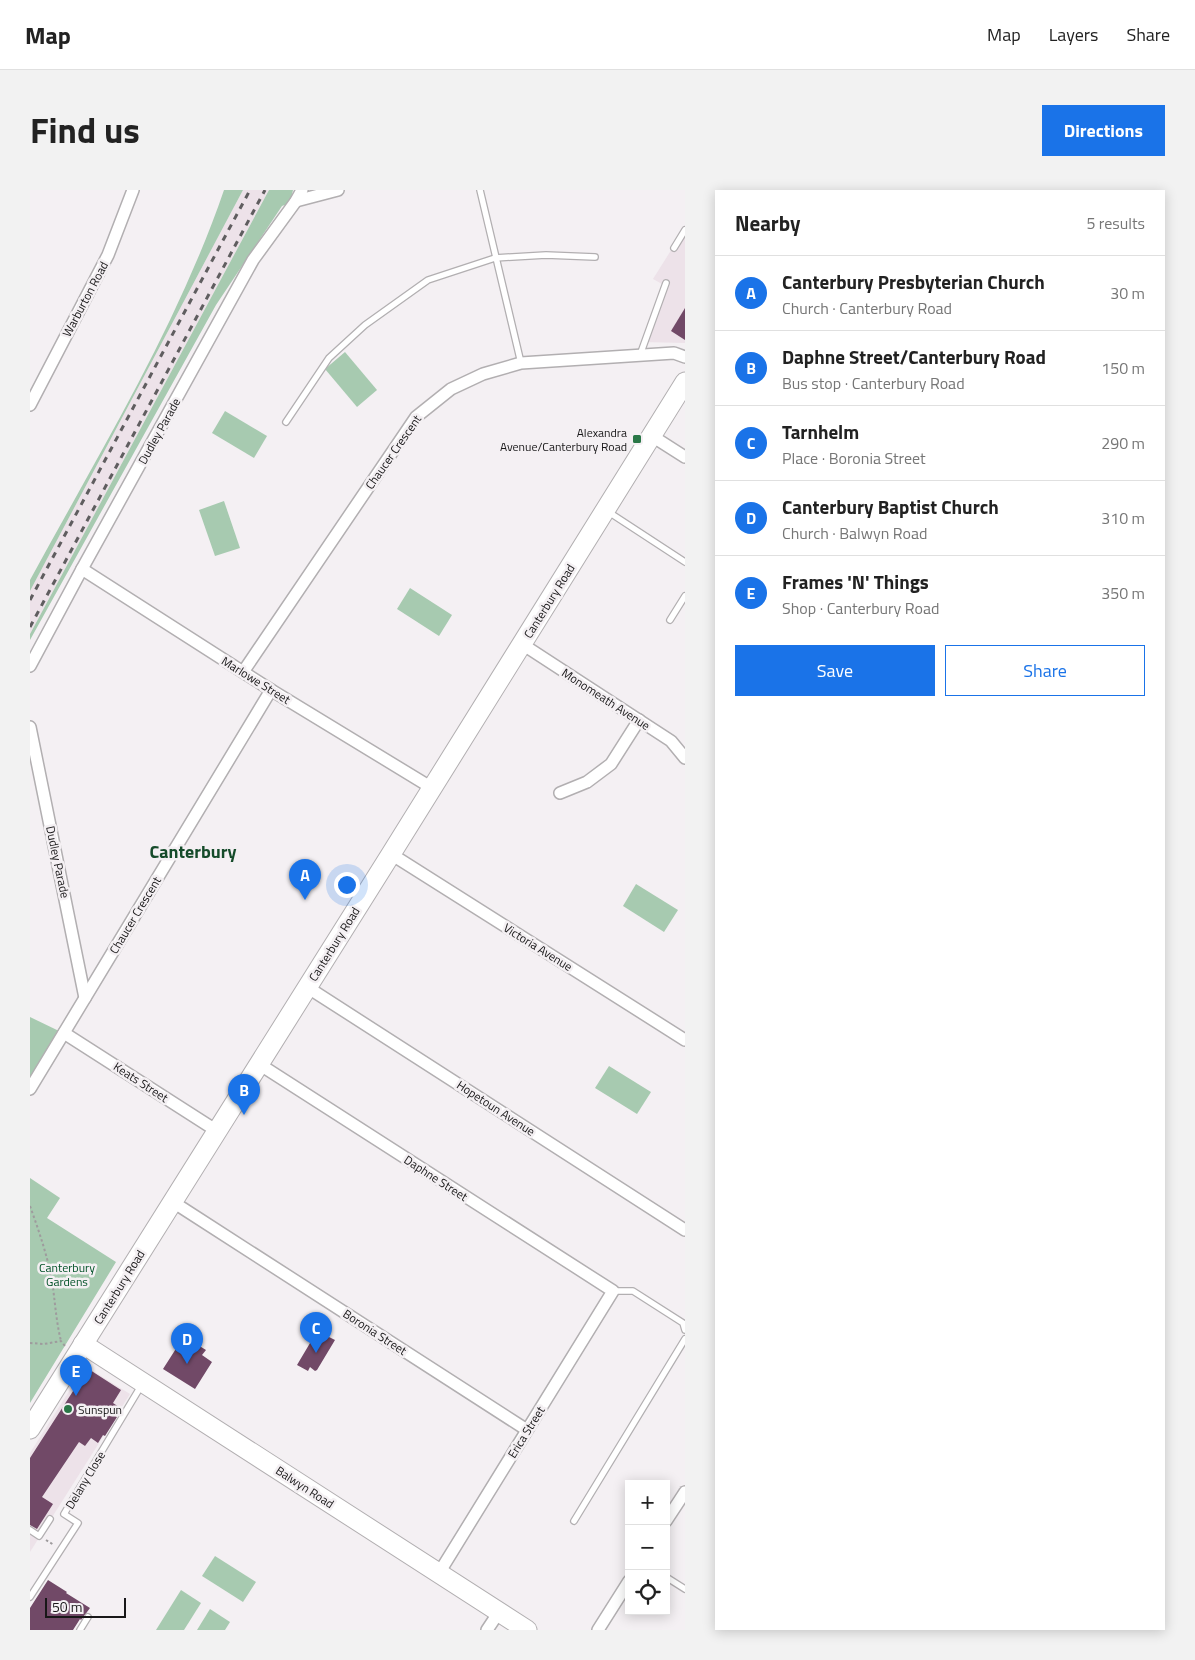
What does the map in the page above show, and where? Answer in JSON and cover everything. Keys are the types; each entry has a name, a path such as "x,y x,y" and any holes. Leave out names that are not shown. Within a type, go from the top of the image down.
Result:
{"main road":[{"name":"Canterbury Road","path":"30,1428 685,382"},
{"name":"Balwyn Road","path":"83,1344 527,1630"}],"street":[{"name":"Warburton Road","path":"30,405 108,255 133,190"},
{"name":"Dudley Parade","path":"30,666 253,260 302,190"},
{"path":"296,201 338,190"},
{"name":"Chaucer Crescent","path":"243,672 416,417 451,389 483,374 521,362 674,353 685,357"},
{"path":"652,436 685,457"},
{"name":"Marlowe Street","path":"82,569 271,690 432,788"},
{"name":"Monomeath Avenue","path":"522,644 671,741 685,758"},
{"name":"Chaucer Crescent","path":"30,1089 271,690"},
{"path":"560,793 587,782 612,764 639,720"},
{"name":"Dudley Parade","path":"30,727 85,998"},
{"name":"Victoria Avenue","path":"391,854 685,1040"},
{"name":"Hopetoun Avenue","path":"307,987 685,1230"},
{"name":"Keats Street","path":"64,1033 217,1131"},
{"name":"Daphne Street","path":"258,1064 613,1291"},
{"name":"Boronia Street","path":"173,1202 527,1430"},
{"name":"Erica Street","path":"439,1573 613,1291"},
{"path":"670,1515 685,1492"},
{"path":"598,1630 625,1587"},
{"path":"487,1630 499,1612"}],"lane":[{"path":"480,190 521,362"},
{"path":"674,248 685,230"},
{"path":"286,422 329,358 365,324 428,280 495,258 546,255 595,257"},
{"path":"640,356 666,283"},
{"path":"605,510 685,562"},
{"path":"670,620 685,596"},
{"path":"613,1291 633,1291 683,1323 685,1330"},
{"path":"574,1521 685,1339"},
{"name":"Delany Close","path":"30,1598 78,1523 64,1514 143,1382"},
{"path":"30,1530 39,1536 50,1519"},
{"path":"670,1580 685,1589"},
{"path":"80,1630 88,1617"}],"path":[{"path":"30,1206 46,1252 61,1341 73,1359"},
{"path":"30,1343 44,1344 61,1341"},
{"path":"39,1536 60,1549"}],"shaded area":[{"path":"243,190 269,190 30,634 30,591"},
{"path":"685,228 685,343 641,342 662,284 653,279"},
{"path":"85,1366 130,1394 30,1552 30,1453"}],"green space":[{"path":"224,190 243,190 30,591 30,580 135,389 184,291"},
{"path":"269,190 293,190 290,203 282,206 216,305 30,640 30,634"},
{"path":"345,352 377,390 357,407 325,369"},
{"path":"225,411 267,436 254,458 212,433"},
{"path":"224,501 240,548 215,556 199,510"},
{"path":"410,588 452,615 439,636 397,609"},
{"path":"636,884 678,910 664,932 623,906"},
{"path":"30,1017 59,1031 30,1077"},
{"path":"609,1066 651,1092 637,1114 595,1088"},
{"name":"Canterbury Gardens","path":"30,1178 60,1198 47,1218 116,1262 30,1403"},
{"path":"215,1556 256,1582 243,1602 202,1576"},
{"path":"181,1590 201,1603 184,1630 156,1630"},
{"path":"210,1609 230,1622 225,1630 197,1630"}],"building":[{"path":"685,308 685,340 671,331"},
{"path":"186,1333 195,1338 193,1342 206,1350 202,1355 212,1362 195,1389 163,1369"},
{"path":"327,1336 335,1340 317,1370 315,1371 310,1367 308,1371 297,1365 313,1338 325,1339"},
{"path":"90,1370 121,1390 113,1403 119,1407 114,1415 117,1417 105,1436 103,1435 98,1443 91,1438 85,1446 79,1442 42,1497 53,1504 37,1529 30,1525 30,1458 86,1371"},
{"path":"48,1580 90,1608 73,1630 30,1630 30,1608"}],"railway":[{"path":"30,600 250,190"},
{"path":"30,627 265,190"}],"place":[{"name":"Alexandra Avenue/Canterbury Road","path":"637,439"},
{"name":"Canterbury Presbyterian Church","path":"305,900"},
{"name":"Daphne Street/Canterbury Road","path":"244,1115"},
{"name":"Tarnhelm","path":"316,1353"},
{"name":"Canterbury Baptist Church","path":"187,1364"},
{"name":"Frames 'N' Things","path":"76,1396"},
{"name":"Sunspun","path":"68,1409"}],"district":[{"name":"Canterbury","path":"193,851"}]}
